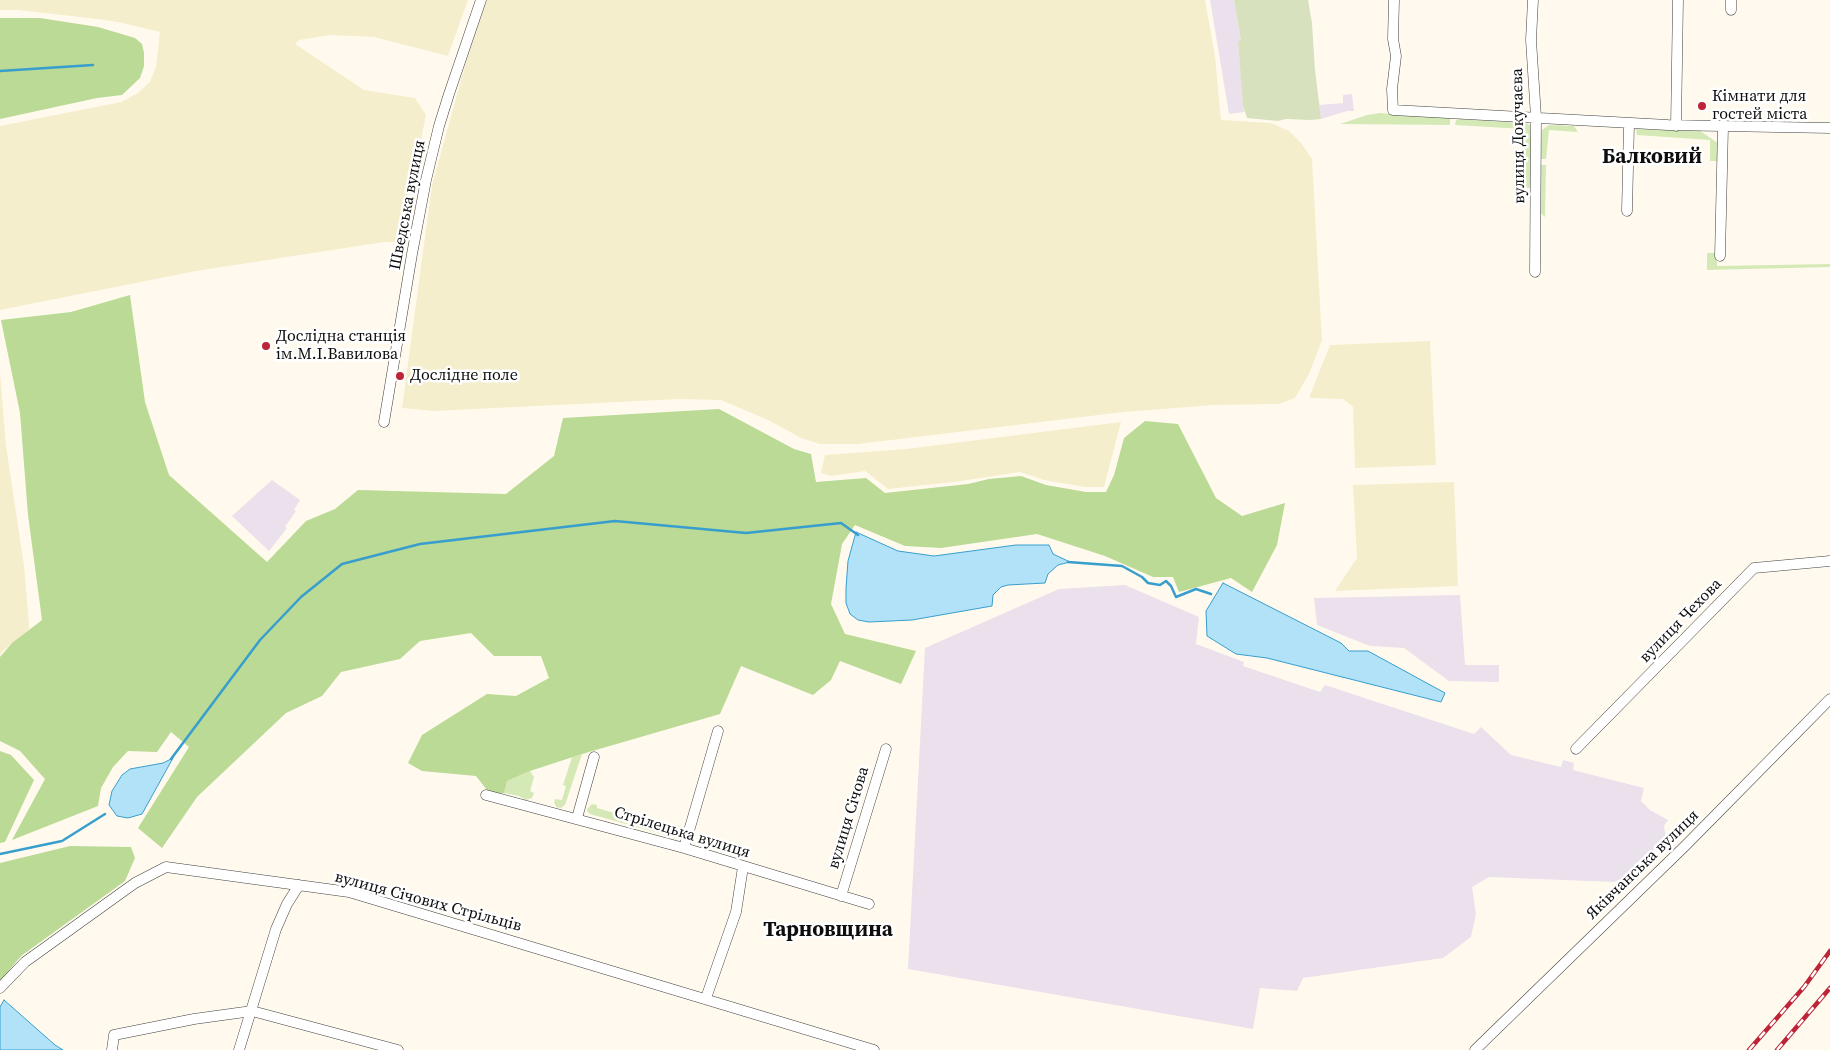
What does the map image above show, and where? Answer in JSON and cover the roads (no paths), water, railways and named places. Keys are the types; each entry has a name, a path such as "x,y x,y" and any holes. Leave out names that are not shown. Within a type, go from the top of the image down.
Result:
{"street":[{"name":"Шведська вулиця","path":"384,422 428,171 446,102 482,0"},
{"path":"1394,0 1393,39 1396,60 1392,89 1393,110 1676,126 1830,128"},
{"name":"вулиця Докучаєва","path":"1533,0 1531,40 1536,117 1535,272"},
{"path":"1676,126 1678,0"},
{"path":"1627,211 1629,124"},
{"path":"1720,256 1723,127"},
{"name":"вулиця Чехова","path":"1576,749 1754,568 1830,561"},
{"name":"Яківчанська вулиця","path":"1475,1050 1686,845 1830,699"},
{"path":"684,848 718,731"},
{"name":"вулиця Січова","path":"841,896 886,749"},
{"path":"577,818 594,757"},
{"name":"Стрілецька вулиця","path":"486,795 684,848 869,904"},
{"path":"706,998 736,912 743,866"},
{"name":"вулиця Січових Стрільців","path":"0,988 25,962 134,883 166,867 349,892 874,1050"},
{"path":"239,1050 276,929 287,904 299,886"},
{"path":"112,1050 114,1035 194,1019 252,1012 394,1050"}],"water":[{"path":"856,532 898,551 934,556 1016,545 1049,545 1053,554 1070,562 1058,565 1048,574 1045,583 1001,587 993,595 992,606 912,620 869,622 858,620 850,614 846,603 848,561"},
{"path":"1223,583 1341,643 1349,651 1368,651 1445,693 1441,702 1267,658 1236,654 1207,636 1206,611"},
{"path":"173,758 142,814 128,818 117,816 109,805 112,791 122,775 130,769 163,763"},
{"path":"4,1000 63,1050 0,1050 0,1007"}],"waterway":[{"path":"0,71 93,65"},
{"path":"171,759 260,640 301,597 342,564 420,544 615,521 746,533 841,523 858,535"},
{"path":"1068,562 1122,566 1142,577 1148,583 1160,585 1166,581 1171,586 1176,597 1196,589 1211,594"},
{"path":"0,854 62,841 105,814"}],"railway":[{"path":"1749,1050 1804,987 1830,951"},
{"path":"1777,1050 1830,988"}],"place":[{"name":"Кімнати для гостей міста","path":"1702,106"},
{"name":"Дослідна станція ім.М.І.Вавилова","path":"266,346"},
{"name":"Дослідне поле","path":"400,376"}],"district":[{"name":"Балковий","path":"1652,158"},
{"name":"Тарновщина","path":"828,931"}]}
